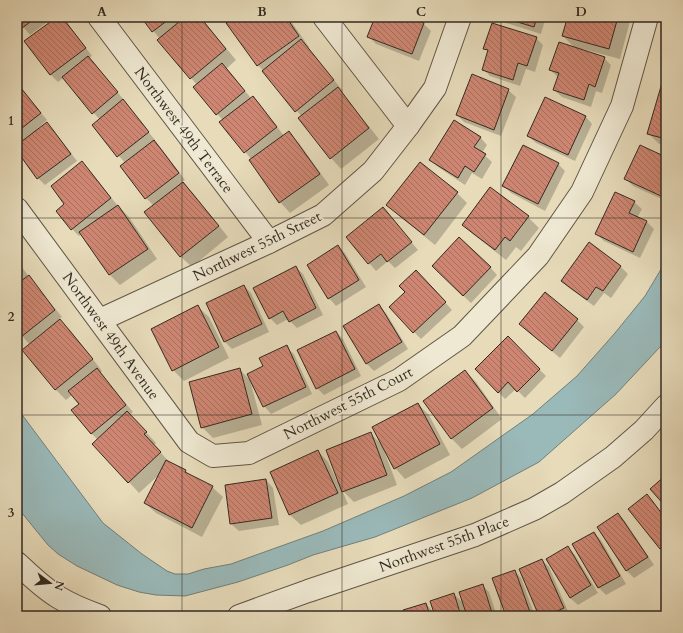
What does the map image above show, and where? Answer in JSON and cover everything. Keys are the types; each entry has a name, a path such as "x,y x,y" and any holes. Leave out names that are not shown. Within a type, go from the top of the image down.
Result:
{"street":[{"name":"Northwest 49th Terrace","path":"99,17 269,242"},
{"path":"324,17 408,126"},
{"name":"Northwest 55th Street","path":"100,320 269,242 323,214 373,171 435,88 460,17"},
{"name":"Northwest 55th Court","path":"213,456 249,453 399,380 462,336 538,256 582,192 622,106 647,17"},
{"name":"Northwest 49th Avenue","path":"17,208 189,442 213,456"},
{"name":"Northwest 55th Place","path":"239,616 316,588 475,535 534,509 562,493 613,457 644,430 666,406"},
{"path":"17,563 36,581 57,596 92,613"}],"water":[{"path":"666,261 666,339 616,394 539,462 472,498 375,537 313,555 238,582 185,596 156,595 139,592 117,585 77,566 58,554 48,545 17,507 17,408 103,523 142,554 167,571 175,574 188,574 204,569 231,564 323,531 404,496 451,472 533,414 577,376 615,333 645,296"}],"building":[{"path":"17,17 37,17 22,28 17,22"},
{"path":"57,17 62,17 86,48 50,75 24,41"},
{"path":"141,17 172,17 152,32"},
{"path":"185,17 200,17 226,49 190,79 157,40"},
{"path":"235,17 286,17 299,36 257,66 226,23"},
{"path":"375,17 408,17 424,23 412,54 367,37"},
{"path":"501,17 537,17 534,27"},
{"path":"582,17 618,17 609,49 562,36 567,19 580,22"},
{"path":"492,23 537,37 527,66 518,63 513,80 482,70 488,50 483,49"},
{"path":"301,39 334,80 295,112 262,71"},
{"path":"559,42 605,57 595,87 589,84 584,100 553,90 559,73 549,70"},
{"path":"88,56 118,92 92,114 62,77"},
{"path":"222,63 245,91 216,115 193,87"},
{"path":"472,74 509,89 494,130 456,115"},
{"path":"17,83 41,113 17,132"},
{"path":"662,83 666,84 666,139 647,134"},
{"path":"338,87 369,128 330,159 298,118"},
{"path":"253,96 277,127 244,153 219,122"},
{"path":"545,97 586,116 568,155 527,136"},
{"path":"123,99 149,132 117,157 92,125"},
{"path":"454,120 481,137 474,147 486,154 474,172 465,166 458,178 429,160"},
{"path":"47,122 71,154 37,179 17,151 17,145"},
{"path":"289,131 320,174 279,203 249,160"},
{"path":"154,140 179,173 145,199 120,166"},
{"path":"523,145 559,163 538,204 502,186"},
{"path":"640,145 666,157 666,185 661,196 624,179"},
{"path":"82,161 111,198 71,230 56,211 64,204 51,186"},
{"path":"420,162 458,192 424,235 386,205"},
{"path":"183,182 219,226 180,257 144,212"},
{"path":"490,187 529,216 510,241 505,237 495,250 462,225"},
{"path":"615,192 635,201 629,213 647,221 633,252 595,234"},
{"path":"118,205 148,249 109,275 79,232"},
{"path":"383,207 412,242 387,262 381,254 368,264 346,237"},
{"path":"459,237 491,267 463,296 432,266"},
{"path":"589,242 621,266 603,291 596,287 587,300 561,281"},
{"path":"338,245 359,280 328,299 307,265"},
{"path":"296,266 316,308 289,322 283,311 269,319 253,288"},
{"path":"416,270 446,302 413,333 389,307 405,292 399,286"},
{"path":"29,275 55,310 21,337 17,332 17,284"},
{"path":"244,285 262,324 224,342 206,303"},
{"path":"545,292 578,319 552,351 519,324"},
{"path":"379,304 402,342 366,364 343,326"},
{"path":"198,305 219,347 172,371 151,329"},
{"path":"60,319 93,359 55,390 22,350"},
{"path":"336,331 355,369 316,389 297,350"},
{"path":"508,336 540,369 517,392 508,382 498,393 475,369"},
{"path":"287,345 306,387 263,407 247,374 263,366 259,358"},
{"path":"97,368 126,405 91,434 71,410 79,404 68,391"},
{"path":"240,368 252,414 201,428 189,382"},
{"path":"465,370 493,408 451,439 423,401"},
{"path":"418,403 440,444 394,469 372,427"},
{"path":"127,411 147,432 144,434 161,452 128,483 92,444"},
{"path":"371,432 387,475 342,492 326,450"},
{"path":"318,450 338,493 289,515 270,472"},
{"path":"166,460 186,470 185,472 213,486 192,528 144,503"},
{"path":"666,475 666,507 650,489"},
{"path":"266,479 272,518 230,524 225,485"},
{"path":"647,494 666,519 666,545 660,549 628,509"},
{"path":"618,513 648,557 626,571 597,527"},
{"path":"594,532 620,576 598,588 572,544"},
{"path":"568,546 591,585 570,598 546,559"},
{"path":"542,559 564,608 546,616 539,616 519,569"},
{"path":"515,570 531,615 529,616 506,616 492,578"},
{"path":"483,584 493,616 467,616 459,592"},
{"path":"454,593 461,616 435,616 430,601"},
{"path":"426,603 430,616 405,616 403,610"}]}
